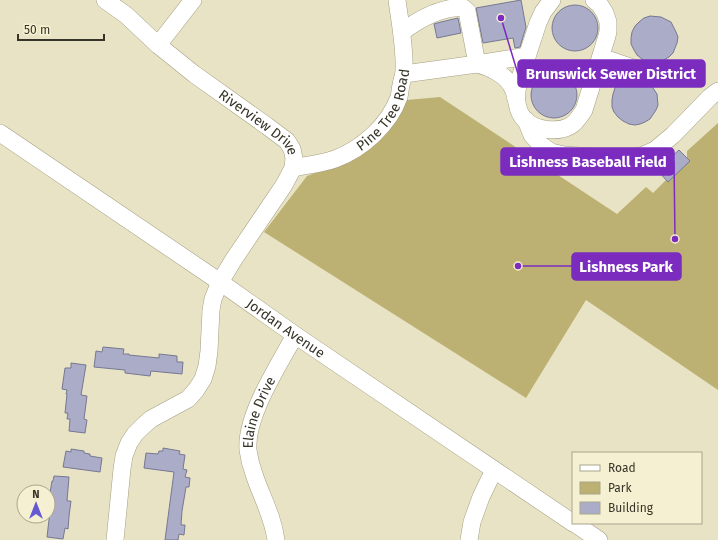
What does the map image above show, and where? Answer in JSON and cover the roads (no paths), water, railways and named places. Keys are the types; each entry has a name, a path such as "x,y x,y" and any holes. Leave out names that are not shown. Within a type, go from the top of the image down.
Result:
{"street":[{"name":"Riverview Drive","path":"105,0 126,15 158,45 194,74 287,141 292,148 294,158 293,168 284,185 234,258 212,299 209,351 203,379 188,399 150,419 135,434 126,450 122,469 115,540"},
{"path":"158,45 193,0"},
{"name":"Pine Tree Road","path":"293,168 336,159 357,147 371,137 386,120 393,109 398,98 404,74 402,32 397,0"},
{"path":"517,103 516,93 518,84 538,23 543,12 552,0"},
{"path":"526,120 535,127 558,130 569,127 578,120 584,110 608,36 608,22 605,13 600,5 594,0"},
{"path":"402,32 416,22 438,12 462,7 467,11 477,64"},
{"path":"404,74 527,56"},
{"path":"601,57 636,69"},
{"path":"477,64 484,65 497,72 507,80 513,88 521,113 526,120 532,135 541,145 551,152 564,155 624,159 641,156 655,150 673,135 710,97 718,91"},
{"name":"Jordan Avenue","path":"0,133 572,522"},
{"name":"Elaine Drive","path":"276,540 274,525 250,462 248,449 249,435 261,398 295,335"},
{"path":"469,540 472,522 480,497 494,470"},
{"name":"Jordan Avenue","path":"575,524 599,540"}],"place":[{"name":"Brunswick Sewer District","path":"501,18"},
{"name":"Lishness Baseball Field","path":"675,239"},
{"name":"Lishness Park","path":"518,266"}]}
